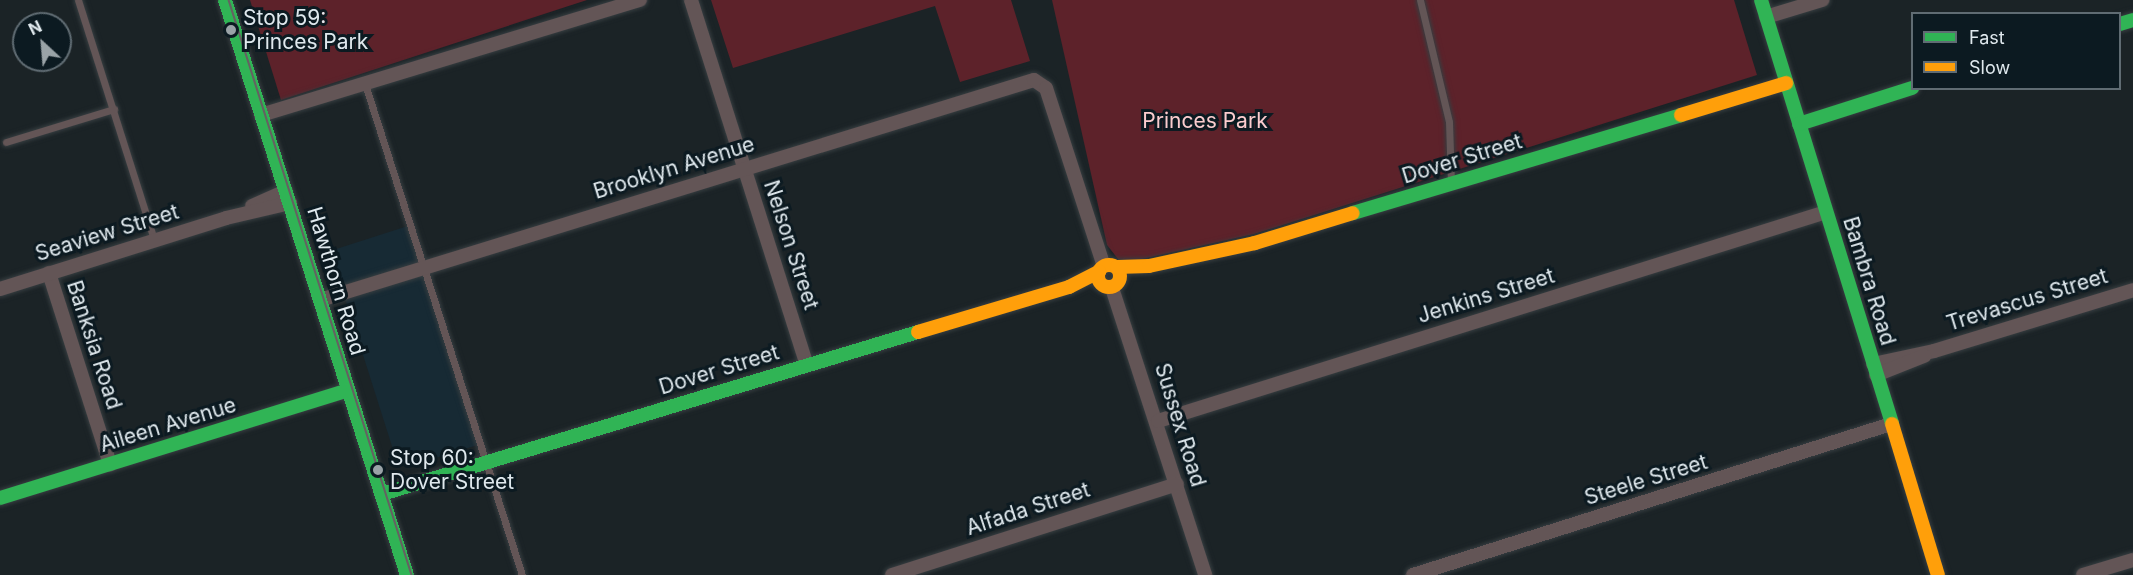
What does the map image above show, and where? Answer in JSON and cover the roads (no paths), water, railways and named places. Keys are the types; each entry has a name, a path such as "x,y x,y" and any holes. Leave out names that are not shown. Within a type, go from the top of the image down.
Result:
{"street":[{"name":"Hawthorn Road","path":"225,0 407,575"},
{"path":"261,115 640,0"},
{"name":"Nelson Street","path":"691,0 807,365"},
{"name":"Bambra Road","path":"1761,0 1938,575"},
{"path":"1766,17 1822,0"},
{"name":"Brooklyn Avenue","path":"320,300 1020,82 1041,83"},
{"name":"Sussex Road","path":"1041,83 1127,326 1205,575"},
{"name":"Dover Street","path":"382,494 1069,287 1149,266 1256,243 1786,83"},
{"path":"1799,124 1911,88"},
{"name":"Seaview Street","path":"0,289 288,197"},
{"name":"Jenkins Street","path":"1158,421 1826,212"},
{"name":"Banksia Road","path":"49,273 110,464"},
{"name":"Trevascus Street","path":"1874,369 2133,290"},
{"name":"Aileen Avenue","path":"0,498 348,390"},
{"name":"Steele Street","path":"1413,575 1891,424"},
{"name":"Alfada Street","path":"892,575 1177,484"},
{"path":"2084,575 2133,560"}],"lane":[{"path":"78,0 154,240"},
{"path":"1420,0 1449,122 1451,184"},
{"path":"364,84 522,575"},
{"path":"6,142 114,109"}],"tram line":[{"path":"229,0 412,575"}],"place":[{"name":"Stop 59: Princes Park","path":"231,30"},
{"name":"Stop 60: Dover Street","path":"378,470"}],"park label":[{"name":"Princes Park","path":"1205,121"}]}
